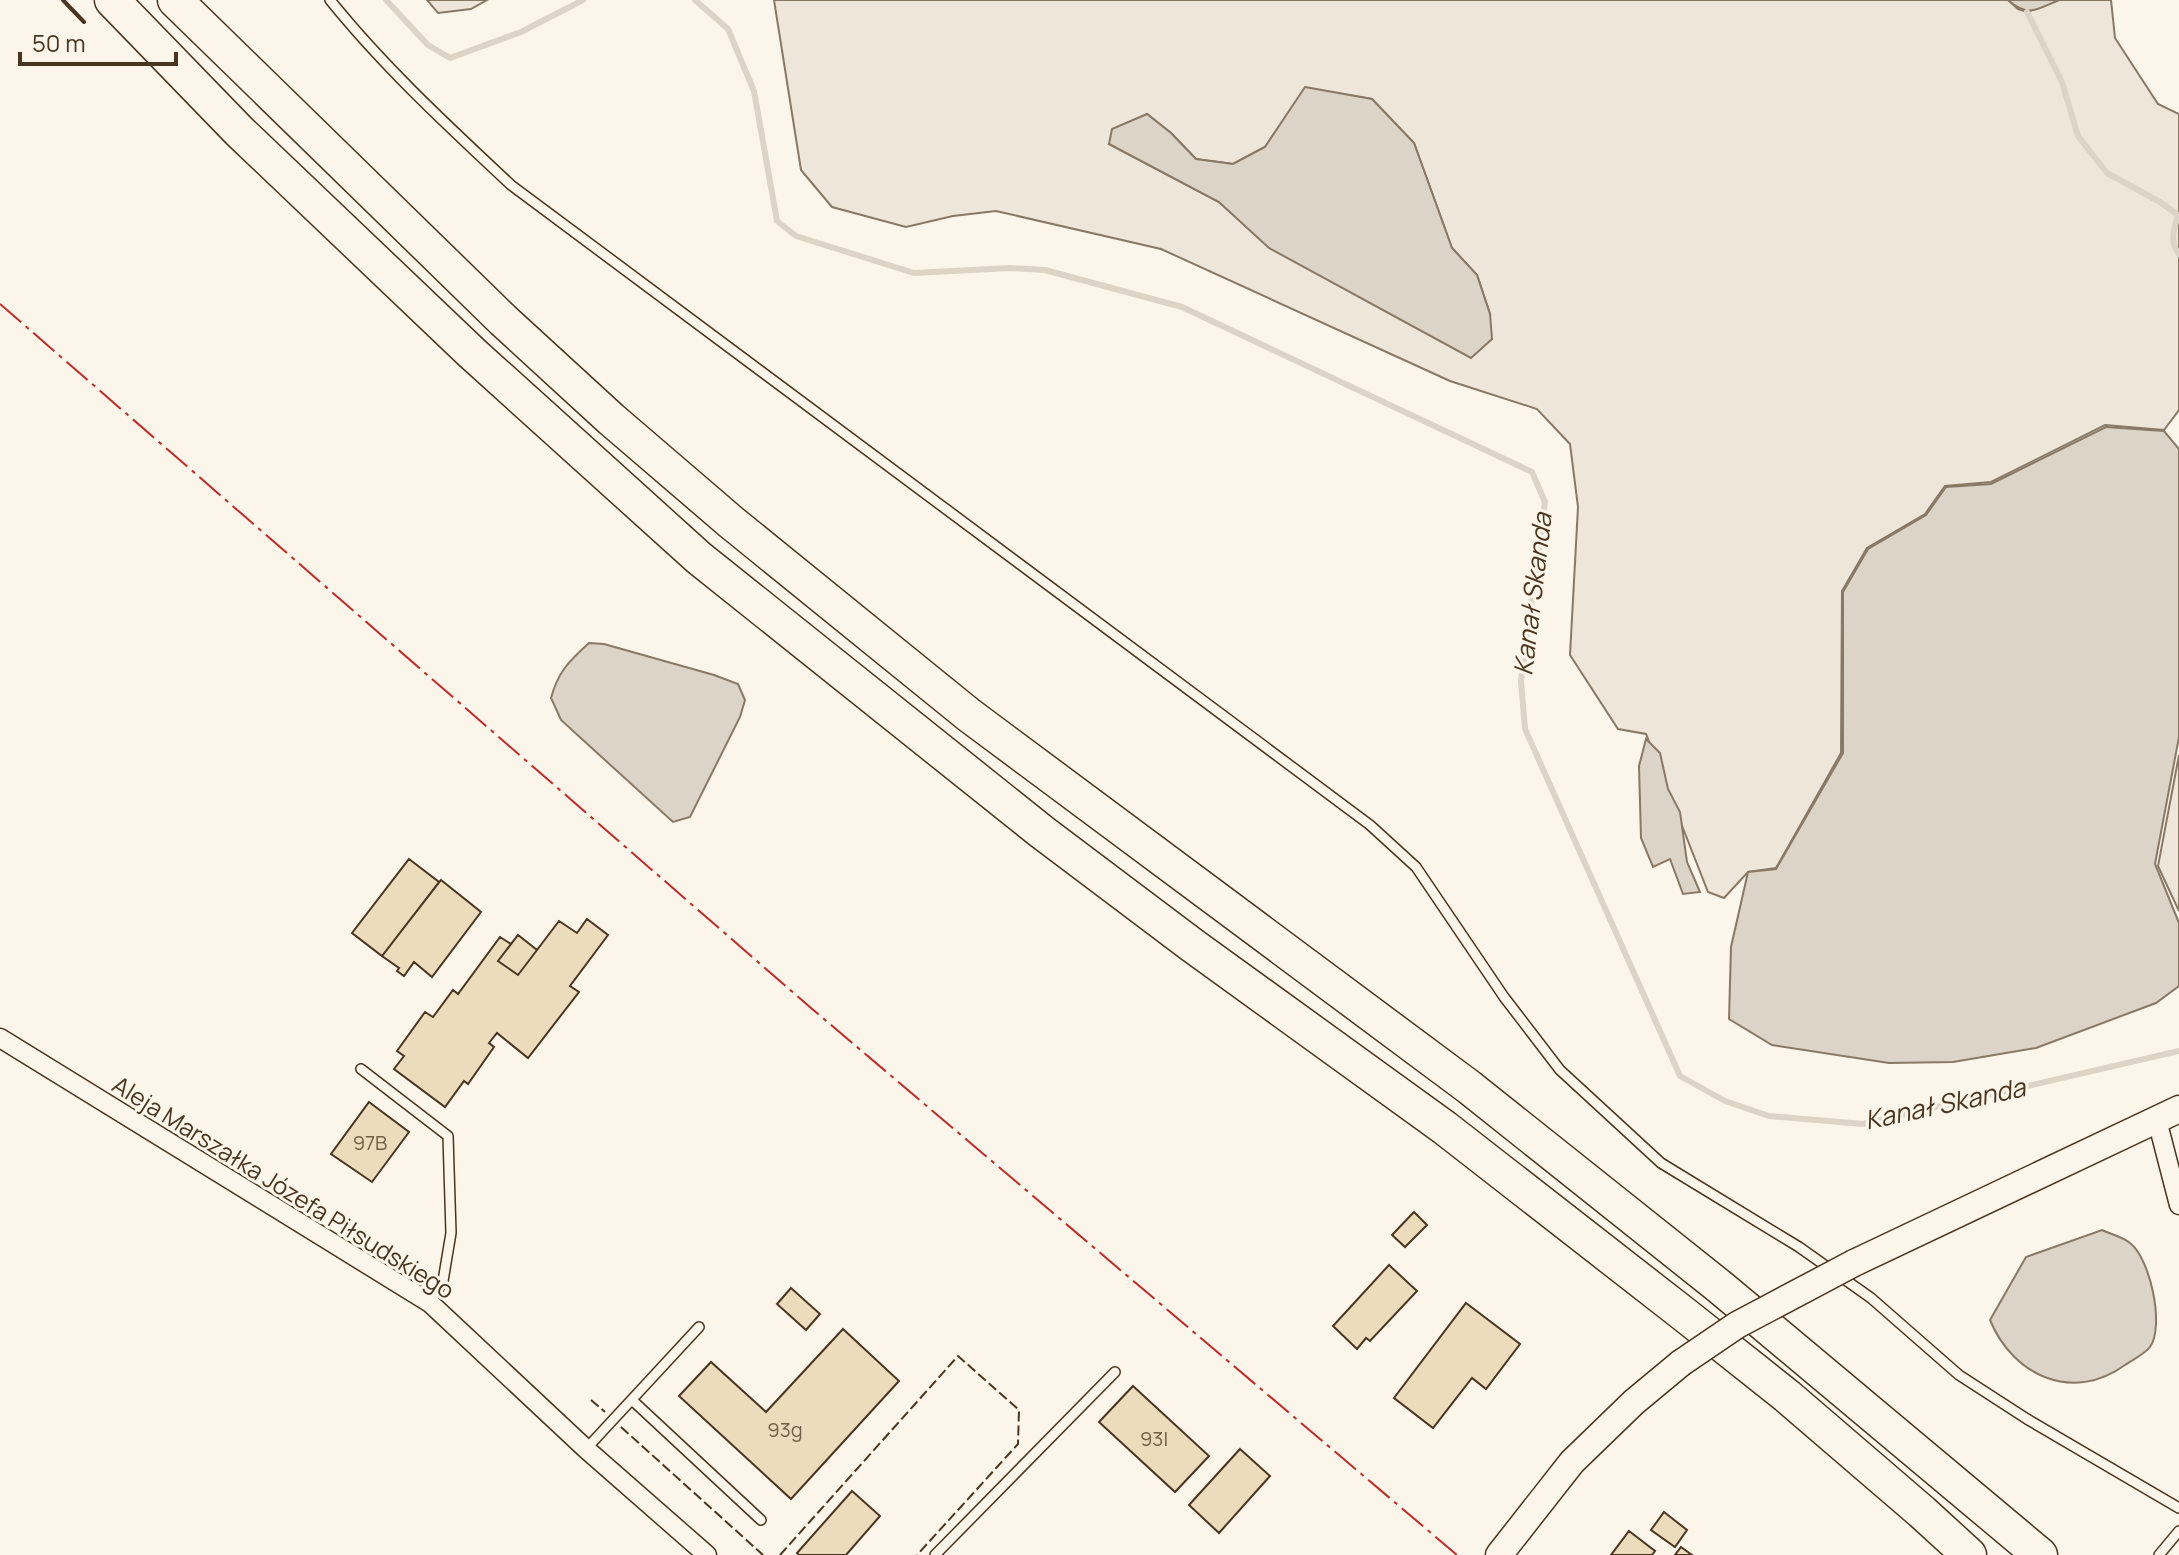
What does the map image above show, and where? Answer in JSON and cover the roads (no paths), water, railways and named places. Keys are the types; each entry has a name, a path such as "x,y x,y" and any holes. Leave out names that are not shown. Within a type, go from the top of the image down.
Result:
{"highway":[{"path":"112,0 239,131 449,332 699,558 1042,832 1445,1128 1685,1315 1787,1396 1969,1555"},
{"path":"175,0 503,320 611,419 731,522 969,715 1481,1096 1732,1297 2040,1555"}],"street":[{"name":"Aleja Marszałka Józefa Piłsudskiego","path":"0,1038 430,1303 586,1449 707,1555"},
{"path":"1499,1555 1572,1462 1634,1402 1681,1363 1737,1325 1854,1263 2168,1114 2179,1205"}],"lane":[{"path":"330,0 449,127 511,185 1370,825 1416,867 1504,997 1560,1070 1661,1163 1811,1256 1871,1298 1959,1375 2027,1419 2179,1508"},
{"path":"361,1069 448,1136 451,1233 443,1281 430,1303"},
{"path":"586,1449 699,1327"},
{"path":"935,1555 1115,1372"},
{"path":"632,1400 761,1520"},
{"path":"2159,1555 2179,1531"}],"waterway":[{"name":"Kanał Skanda","path":"386,0 428,45 450,58 521,32 583,0"},
{"name":"Kanał Skanda","path":"695,0 728,29 754,91 777,221 796,236 914,273 1010,268 1045,270 1182,307 1532,472 1545,502 1521,681 1525,729 1680,1076 1725,1101 1769,1116 1863,1124 2179,1051"},
{"path":"2027,12 2062,82 2078,136 2107,173 2178,215 2173,240 2179,254"}]}
